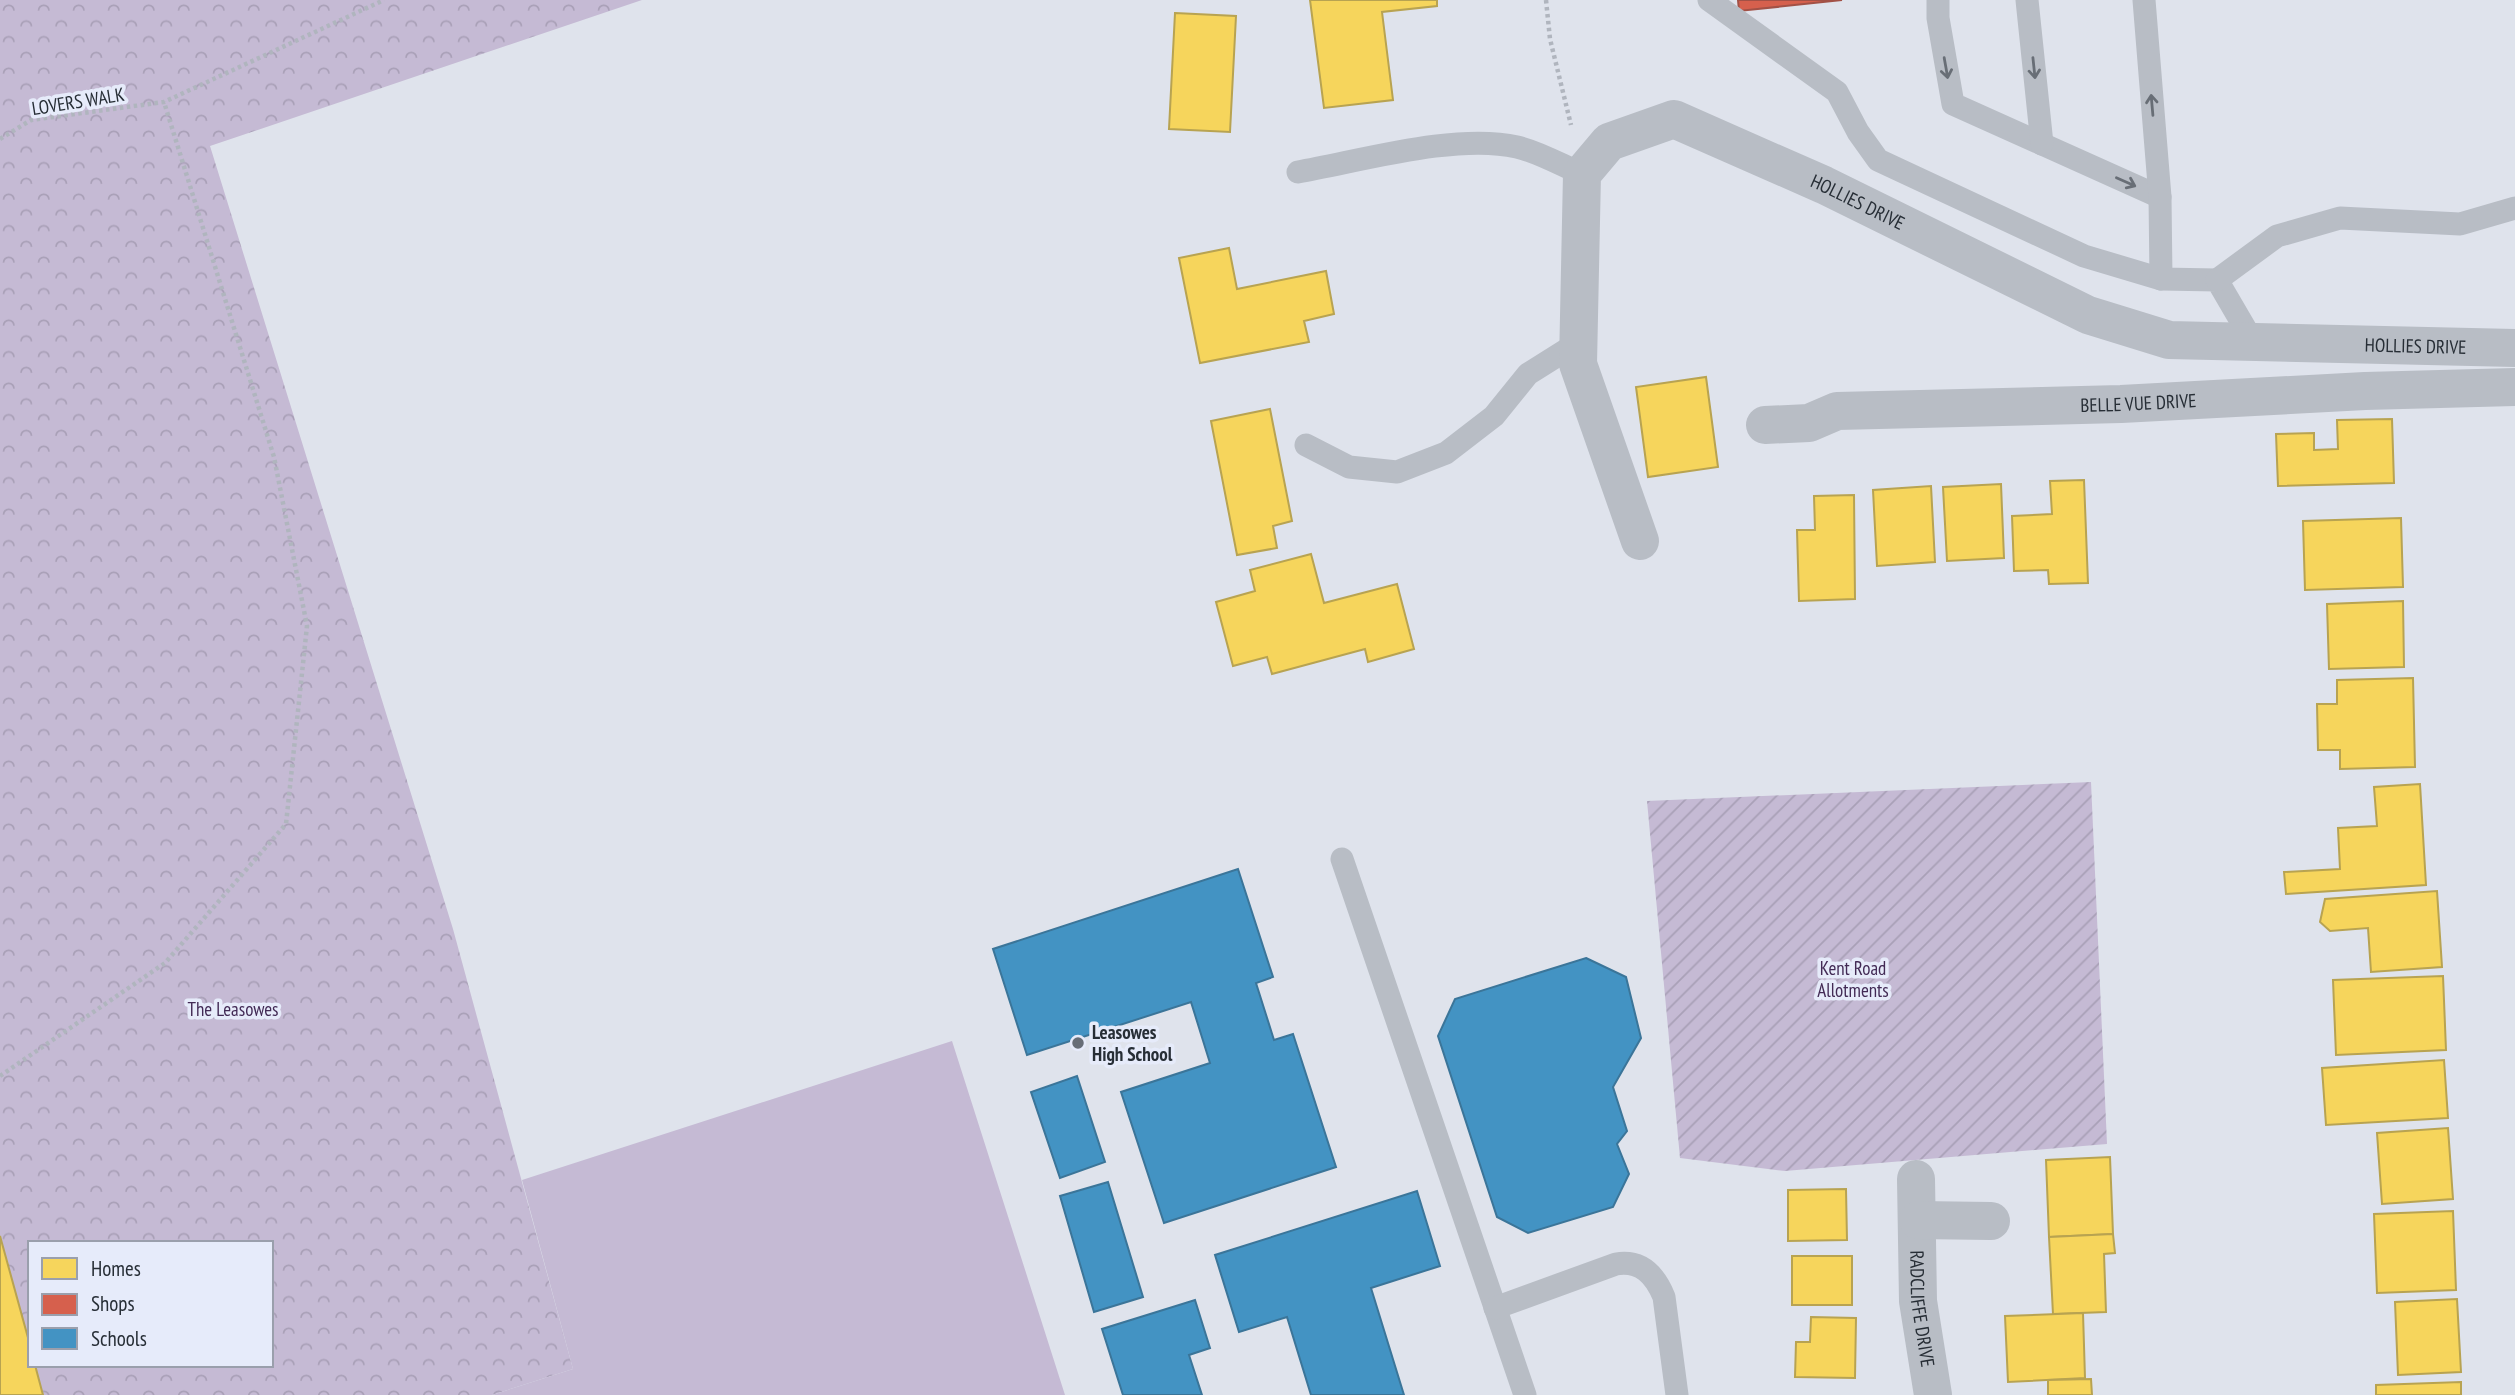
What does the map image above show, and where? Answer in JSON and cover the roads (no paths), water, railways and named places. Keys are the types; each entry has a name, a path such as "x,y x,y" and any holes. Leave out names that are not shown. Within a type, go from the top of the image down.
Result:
{"street":[{"name":"HOLLIES DRIVE","path":"1582,174 1609,142 1674,119 1824,186 2088,315 2169,340 2515,348"},
{"path":"1582,174 1578,364 1640,541"},
{"name":"BELLE VUE DRIVE","path":"1765,425 1808,423 1837,411 2121,404 2365,391 2515,387"},
{"name":"RADCLIFFE DRIVE","path":"1916,1179 1918,1301 1933,1395"},
{"name":"RADCLIFFE DRIVE","path":"1918,1220 1991,1221"}],"lane":[{"path":"1709,0 1837,92 1858,132 1878,160 2084,256 2161,279 2217,280 2277,236 2340,218 2460,224 2515,208"},
{"path":"1938,0 1938,18 1953,104 2160,197"},
{"path":"2027,0 2042,144"},
{"path":"2144,0 2160,197 2161,279"},
{"path":"1298,172 1456,144 1493,144 1520,148 1582,174"},
{"path":"2217,280 2252,340"},
{"path":"1306,445 1349,467 1397,472 1446,453 1494,416 1528,374 1579,342"},
{"path":"1342,859 1525,1395"},
{"path":"1495,1308 1616,1264 1629,1262 1640,1266 1659,1284 1664,1297 1677,1395"}],"place":[{"name":"Leasowes High School","path":"1078,1043"}],"park label":[{"name":"Kent Road Allotments","path":"1853,979"},
{"name":"The Leasowes","path":"233,1009"}]}
